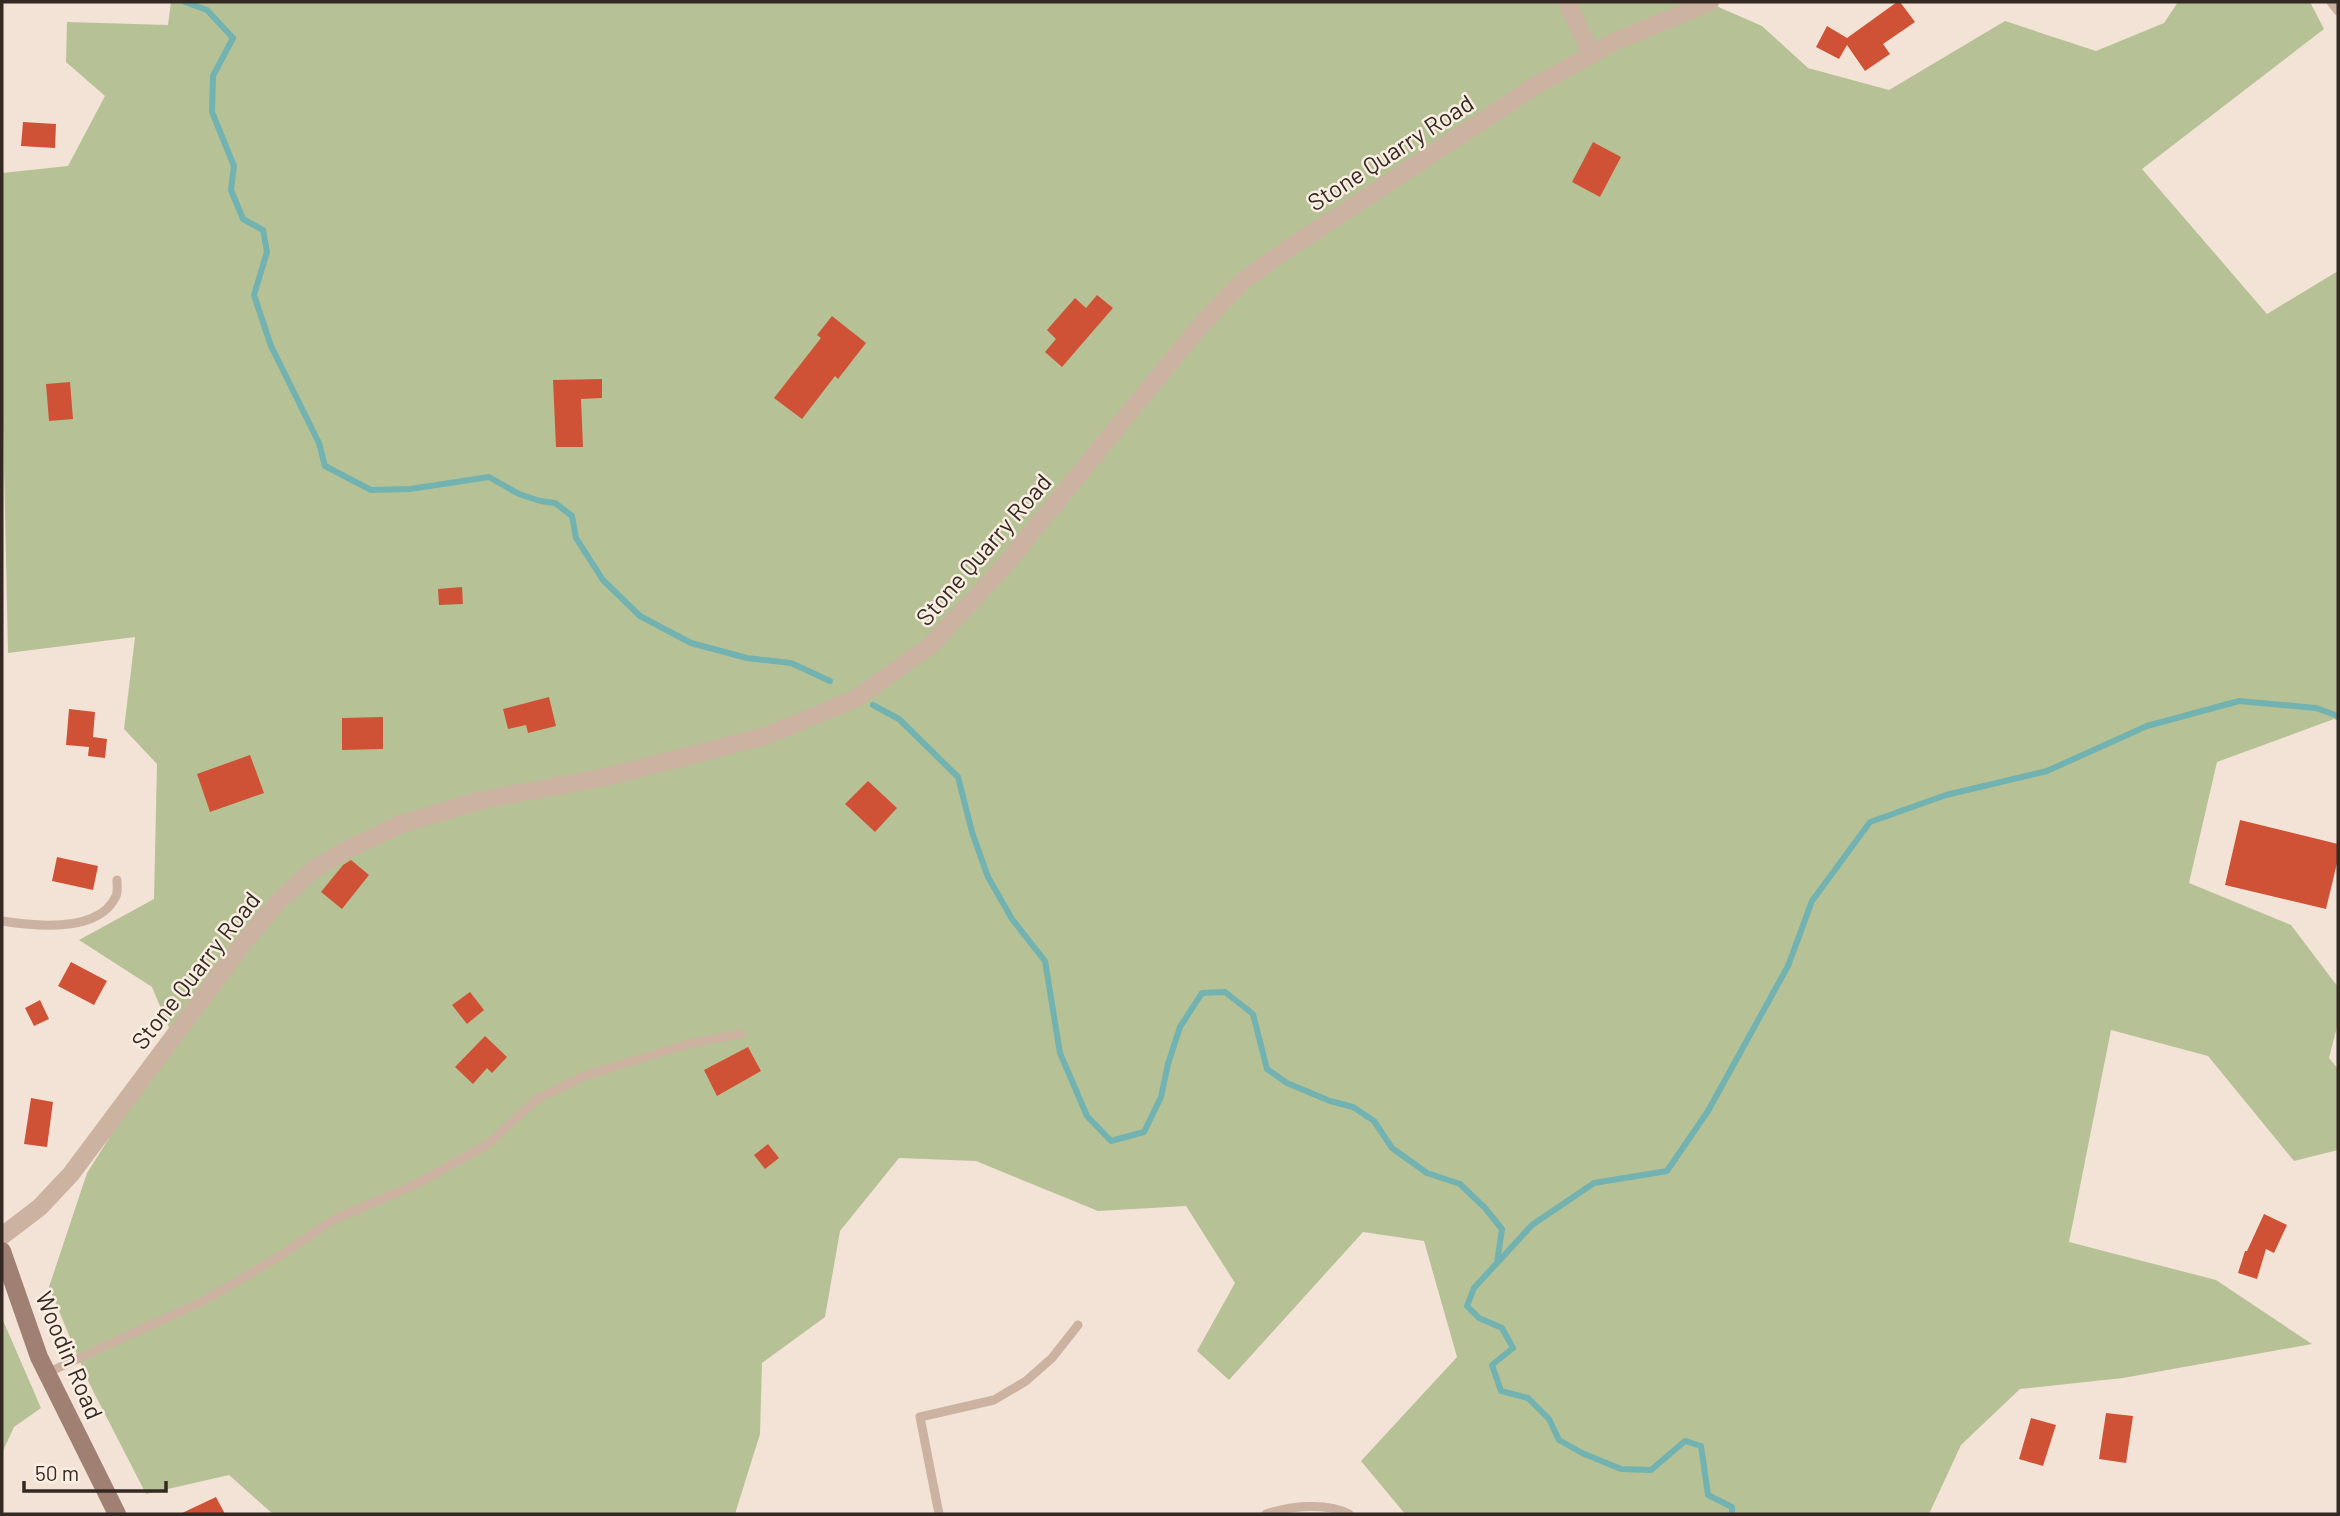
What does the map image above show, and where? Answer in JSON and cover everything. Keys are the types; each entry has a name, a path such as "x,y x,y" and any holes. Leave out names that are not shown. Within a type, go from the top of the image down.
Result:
{"street":[{"path":"1567,2 1592,54"},
{"name":"Stone Quarry Road","path":"2,1236 40,1207 71,1174 245,940 279,900 313,870 346,850 401,824 482,800 606,777 766,736 855,699 930,646 992,580 1200,326 1242,282 1535,86 1614,42 1710,2"},
{"name":"Woodin Road","path":"2,1251 39,1357 117,1514"}],"lane":[{"path":"2331,2 2338,11"},
{"path":"2,922 69,925 100,915 116,896 117,880"},
{"path":"47,1373 203,1301 272,1261 333,1220 426,1178 487,1145 537,1100 587,1075 692,1043 741,1034"},
{"path":"939,1514 920,1417 995,1400 1026,1381 1043,1366 1078,1325"},
{"path":"1266,1514 1324,1506 1349,1514"}],"green space":[{"path":"171,2 1707,2 1762,26 1808,68 1889,90 2005,21 2096,51 2164,23 2178,2 2310,2 2324,29 2142,169 2267,314 2338,271 2338,721 2334,719 2217,762 2189,883 2291,925 2338,987 2338,1023 2329,1058 2338,1069 2338,1150 2294,1161 2208,1056 2111,1030 2069,1242 2216,1280 2312,1344 2123,1378 2020,1389 1961,1445 1929,1514 1405,1514 1361,1461 1457,1357 1424,1241 1363,1232 1229,1380 1197,1351 1235,1283 1186,1206 1098,1211 976,1161 899,1158 840,1231 825,1317 762,1363 760,1434 735,1514 273,1514 229,1475 146,1494 89,1383 49,1287 87,1173 173,1037 152,987 79,940 154,899 157,764 124,729 135,637 8,653 2,371 2,173 68,166 105,96 66,62 67,22 168,25"},
{"path":"2,1318 41,1408 14,1427 2,1453"}],"building":[{"path":"1900,2 1915,22 1883,44 1890,54 1865,71 1847,45 1839,59 1816,47 1827,26 1847,38"},
{"path":"23,122 56,124 55,148 21,146"},
{"path":"1593,142 1621,157 1600,197 1572,182"},
{"path":"1097,295 1113,308 1062,367 1045,352 1056,339 1047,330 1075,298 1086,308"},
{"path":"832,316 866,343 838,379 835,376 802,419 774,398 821,338 817,335"},
{"path":"602,379 602,398 581,399 583,447 556,447 553,380"},
{"path":"70,382 73,419 49,421 46,384"},
{"path":"462,587 463,604 439,605 438,589"},
{"path":"549,697 556,726 528,733 526,725 508,729 503,709"},
{"path":"69,709 95,712 93,737 107,739 105,758 88,756 89,747 66,745"},
{"path":"383,717 383,749 342,750 342,718"},
{"path":"250,755 264,793 210,812 197,774"},
{"path":"868,781 897,808 875,832 845,804"},
{"path":"2240,820 2338,844 2338,859 2326,909 2225,885"},
{"path":"57,857 98,866 93,890 52,881"},
{"path":"351,860 369,875 342,909 321,892 343,865"},
{"path":"71,962 107,981 94,1005 58,986"},
{"path":"470,992 484,1010 467,1024 452,1005"},
{"path":"40,1000 49,1019 34,1026 25,1008"},
{"path":"485,1036 507,1057 492,1073 487,1068 473,1084 455,1067"},
{"path":"748,1047 761,1071 717,1096 704,1070"},
{"path":"31,1098 53,1102 47,1147 24,1144"},
{"path":"768,1144 779,1158 765,1169 754,1155"},
{"path":"2264,1214 2287,1225 2274,1253 2266,1249 2257,1279 2238,1273 2245,1251"},
{"path":"2106,1413 2133,1416 2126,1463 2099,1459"},
{"path":"2031,1418 2056,1425 2043,1466 2019,1459"},
{"path":"216,1497 225,1514 180,1514"}],"waterway":[{"path":"185,2 207,10 233,38 213,76 212,112 234,166 231,190 243,219 263,230 267,252 254,295 271,346 319,443 325,466 371,490 410,489 489,477 519,494 555,503 572,516 576,538 603,580 640,616 691,643 747,658 791,663 830,681"},
{"path":"1499,1261 1532,1225 1594,1183 1667,1171 1708,1111 1788,966 1812,901 1870,822 1946,795 2047,771 2147,726 2239,701 2316,708 2338,716"},
{"path":"873,705 899,719 958,777 972,832 988,877 1012,919 1045,961 1060,1053 1087,1116 1111,1141 1144,1132 1161,1097 1180,1027 1202,993 1225,992 1253,1014 1267,1069 1287,1083 1330,1101 1353,1107 1374,1121 1392,1148 1427,1173 1460,1184 1502,1229 1497,1263 1474,1288 1467,1306 1479,1318 1502,1328 1513,1348 1492,1365 1501,1391 1528,1398 1549,1419 1559,1440 1621,1469 1651,1470 1685,1441 1701,1446 1708,1495 1732,1507 1732,1514"}]}
